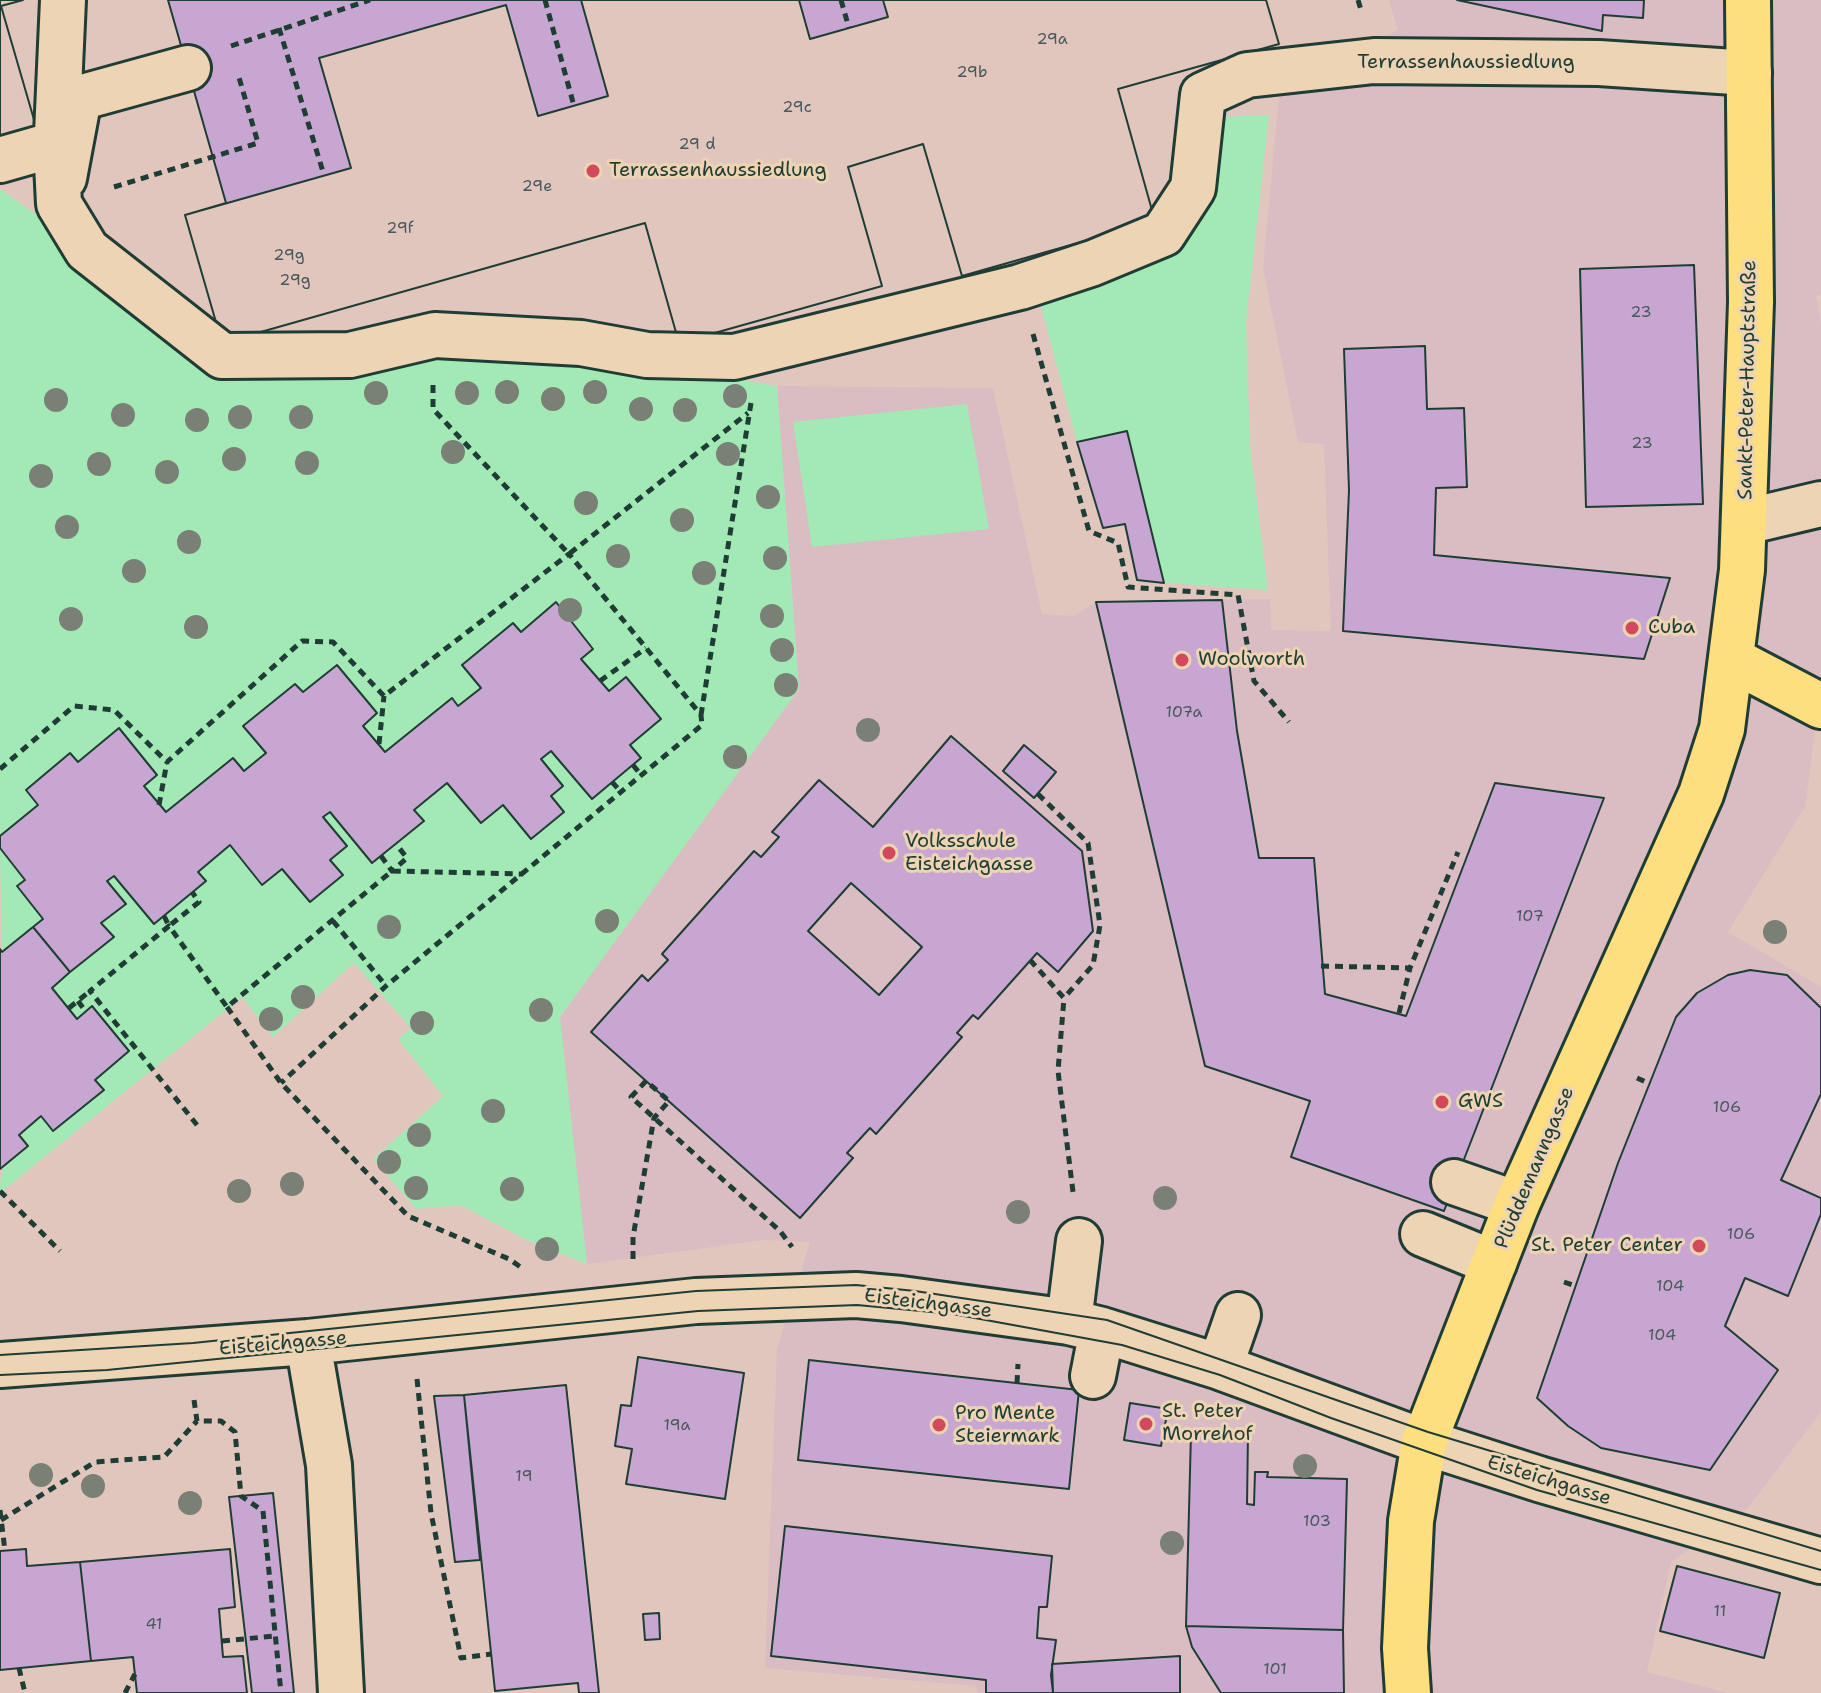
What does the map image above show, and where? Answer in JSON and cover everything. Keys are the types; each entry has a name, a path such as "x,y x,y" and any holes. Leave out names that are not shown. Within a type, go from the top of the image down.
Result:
{"main road":[{"name":"Sankt-Peter-Hauptstraße","path":"1733,660 1745,522 1751,302 1748,0"},
{"path":"1733,660 1821,706"},
{"name":"Plüddemanngasse","path":"1408,1693 1405,1648 1411,1521 1424,1442 1517,1204 1701,794 1722,729 1733,660"}],"street":[{"name":"Terrassenhaussiedlung","path":"63,0 56,144 59,204 87,250 222,356 350,355 435,335 581,343 647,355 734,357 1020,287 1093,263 1163,234 1193,188 1203,95 1247,75 1374,61 1599,63 1749,73"},
{"path":"59,204 79,98 188,68"},
{"path":"0,160 56,144"},
{"path":"1745,522 1821,504"},
{"path":"1454,1182 1517,1204"},
{"path":"1423,1234 1494,1263"},
{"path":"1079,1241 1085,1326 1093,1376"},
{"name":"Eisteichgasse","path":"0,1365 308,1342 696,1301 856,1295 1085,1326 1220,1367 1424,1442 1539,1479 1821,1561"},
{"path":"1220,1367 1238,1315"},
{"path":"308,1342 329,1465 341,1693"}],"path":[{"path":"545,0 574,106"},
{"path":"841,0 849,28"},
{"path":"279,28 324,175"},
{"path":"1020,287 1089,531 1118,543 1128,587 1238,595 1254,681 1289,722"},
{"path":"433,409 569,554 701,715"},
{"path":"281,1083 386,986 702,725 701,715 748,413 384,696 379,744"},
{"path":"159,805 167,762 302,641 333,642 384,696"},
{"path":"600,681 646,648"},
{"path":"0,769 74,706 114,710 167,762"},
{"path":"633,765 641,775"},
{"path":"612,782 621,792"},
{"path":"1038,794 1088,843 1100,925 1093,965 1064,998 1058,1071 1079,1241"},
{"path":"227,1007 407,858 396,844"},
{"path":"1399,1013 1410,968 1458,852"},
{"path":"381,856 392,871"},
{"path":"392,871 523,874"},
{"path":"69,1008 199,902 192,892"},
{"path":"164,916 281,1083 408,1216 509,1259 525,1271"},
{"path":"333,921 386,986"},
{"path":"1030,960 1064,998"},
{"path":"1321,966 1410,968"},
{"path":"90,991 154,1067 197,1125"},
{"path":"78,1001 86,1012"},
{"path":"1637,1078 1650,1084"},
{"path":"633,1258 633,1237 654,1118 669,1101 646,1081 631,1097 654,1118 780,1231 797,1255"},
{"path":"0,1191 60,1251"},
{"path":"1564,1282 1576,1286"},
{"path":"415,1366 431,1513 461,1658 491,1654"},
{"path":"1017,1383 1020,1374"},
{"path":"192,1387 197,1421"},
{"path":"1,1520 95,1462 164,1457 197,1421 221,1421 235,1432 241,1496 263,1511 281,1693"},
{"path":"0,1510 5,1551"},
{"path":"222,1641 275,1636"},
{"path":"19,1668 25,1693"},
{"path":"125,1693 135,1674"}],"shaded area":[{"path":"1389,0 1821,0 1821,295 1816,296 1821,323 1821,685 1805,807 1728,932 1821,987 1821,1412 1748,1508 1671,1562 1647,1672 1729,1693 978,1693 975,1686 765,1668 777,1349 810,1242 764,1240 587,1264 560,1017 799,689 777,386 993,388 1042,614 1074,616 1096,602 1270,599 1271,630 1331,631 1324,444 1298,442 1263,268 1280,87 1398,30"}],"green space":[{"path":"1269,115 1246,323 1250,446 1268,590 1164,583 1128,432 1077,442 1038,295 1146,263 1200,224 1221,117"},
{"path":"0,189 54,227 103,295 226,367 478,354 658,377 726,377 777,386 799,689 560,1017 587,1264 527,1240 460,1205 416,1209 373,1159 443,1096 398,1039 411,1028 354,963 273,1037 242,997 0,1193 6,1159 24,1133 41,1116 54,1131 104,1090 95,1080 129,1052 92,1007 77,1019 52,988 113,937 101,923 125,904 107,881 114,876 154,924 206,882 198,872 230,845 262,885 282,869 342,875 330,860 346,846 323,817 330,812 373,863 424,821 414,810 447,783 481,823 503,805 532,839 564,812 551,796 563,786 541,759 551,751 592,799 641,759 630,745 661,719 627,677 609,691 581,659 593,649 556,603 521,632 481,688 458,706 451,698 385,752 363,726 377,713 337,665 303,692 295,684 244,725 266,753 244,771 233,758 166,812 144,786 157,775 119,728 78,762 70,753 26,789 38,805 0,836"},
{"path":"967,404 989,529 812,547 793,422"},
{"path":"0,848 25,880 17,887 43,919 2,952"}],"building":[{"path":"0,0 23,0 1,6 37,130 0,140"},
{"path":"0,0 23,0 1,6 37,130 0,140"},
{"name":"Terrassenhaussiedlung","path":"168,0 1266,0 1279,44 1118,89 1155,221 962,276 923,144 848,167 882,286 679,343 645,223 222,343 185,215 226,203"},
{"name":"Terrassenhaussiedlung","path":"581,0 799,0 810,39 888,17 883,0 1266,0 1279,44 1118,89 1155,221 962,276 923,144 848,167 882,286 679,343 645,223 222,343 185,215 351,168 319,58 506,5 538,116 608,96"},
{"path":"1457,0 1644,0 1643,18 1603,15 1602,31"},
{"path":"1694,265 1703,504 1586,507 1580,269"},
{"path":"1425,346 1427,409 1464,408 1467,487 1436,488 1434,555 1670,578 1644,659 1343,631 1349,490 1344,349"},
{"path":"1127,431 1164,583 1137,580 1125,524 1103,528 1077,442"},
{"path":"1222,600 1237,731 1259,858 1314,858 1325,994 1406,1016 1495,783 1604,798 1444,1211 1291,1157 1310,1101 1205,1066 1096,602"},
{"path":"556,602 593,649 581,659 609,691 626,677 661,719 630,745 641,758 592,799 551,751 541,759 563,786 551,796 564,812 531,839 503,805 481,823 447,783 414,810 424,821 372,863 330,812 323,817 347,846 330,860 343,875 310,902 282,869 262,885 230,845 198,872 206,881 154,924 114,876 107,881 126,904 101,923 114,937 70,972 33,927 43,919 17,886 25,880 0,848 0,836 38,805 26,790 70,753 78,762 119,728 157,775 144,786 166,812 233,758 244,771 266,753 243,726 295,684 303,692 337,665 377,713 363,726 385,752 452,698 458,706 481,688 462,665 513,623 521,632"},
{"path":"951,736 1082,851 1093,931 1058,972 1037,953 978,1019 973,1015 957,1033 962,1037 876,1134 870,1128 847,1153 853,1158 800,1218 591,1032 642,975 648,981 668,960 662,954 754,851 761,857 779,837 772,832 819,780 873,827","holes":["851,883 922,947 879,995 808,931"]},
{"path":"1024,745 1056,772 1034,798 1003,771"},
{"path":"33,927 70,972 52,988 77,1019 92,1006 129,1051 95,1080 104,1090 53,1131 41,1116 19,1135 28,1146 0,1169 0,949 2,952"},
{"name":"St. Peter Center","path":"1750,970 1787,975 1821,1008 1821,1094 1781,1180 1821,1198 1821,1214 1788,1296 1745,1278 1725,1326 1778,1370 1710,1470 1601,1448 1568,1426 1537,1398 1618,1163 1676,1017 1697,993 1728,975"},
{"path":"638,1357 744,1373 725,1499 626,1484 632,1449 615,1446 621,1405 631,1406"},
{"name":"Pro Mente Steiermark","path":"809,1360 1079,1390 1069,1489 798,1460"},
{"path":"566,1385 599,1693 579,1693 578,1683 495,1691 464,1395"},
{"path":"464,1395 480,1560 455,1562 434,1396"},
{"name":"St. Peter Morrehof","path":"1130,1403 1168,1409 1161,1446 1124,1440"},
{"path":"1191,1433 1248,1434 1247,1504 1254,1505 1255,1472 1268,1472 1267,1477 1347,1479 1343,1630 1186,1626"},
{"path":"273,1493 294,1693 252,1693 229,1497"},
{"path":"785,1526 1052,1556 1047,1607 1039,1607 1037,1638 1056,1640 1051,1675 1053,1693 986,1693 986,1680 771,1656"},
{"path":"26,1549 27,1566 80,1562 91,1661 0,1670 0,1551"},
{"path":"230,1549 235,1607 219,1609 223,1657 243,1656 247,1693 137,1693 133,1657 91,1661 80,1562"},
{"path":"1677,1566 1780,1593 1764,1658 1660,1631"},
{"path":"659,1613 660,1639 645,1640 643,1614"},
{"path":"1186,1626 1343,1630 1344,1693 1221,1693 1192,1647"},
{"path":"1180,1656 1180,1693 1053,1693 1052,1664"}],"tram line":[{"path":"0,1355 193,1343 696,1291 856,1285 915,1291 1107,1320 1428,1432 1821,1551"},
{"path":"0,1375 107,1370 698,1311 857,1305 953,1314 1122,1345 1220,1375 1331,1418 1537,1490 1821,1570"}],"place":[{"name":"Terrassenhaussiedlung","path":"593,171"},
{"name":"Cuba","path":"1632,628"},
{"name":"Woolworth","path":"1182,660"},
{"name":"Volksschule Eisteichgasse","path":"889,853"},
{"name":"GWS","path":"1442,1102"},
{"name":"St. Peter Center","path":"1699,1246"},
{"name":"St. Peter Morrehof","path":"1146,1424"},
{"name":"Pro Mente Steiermark","path":"939,1425"}]}
